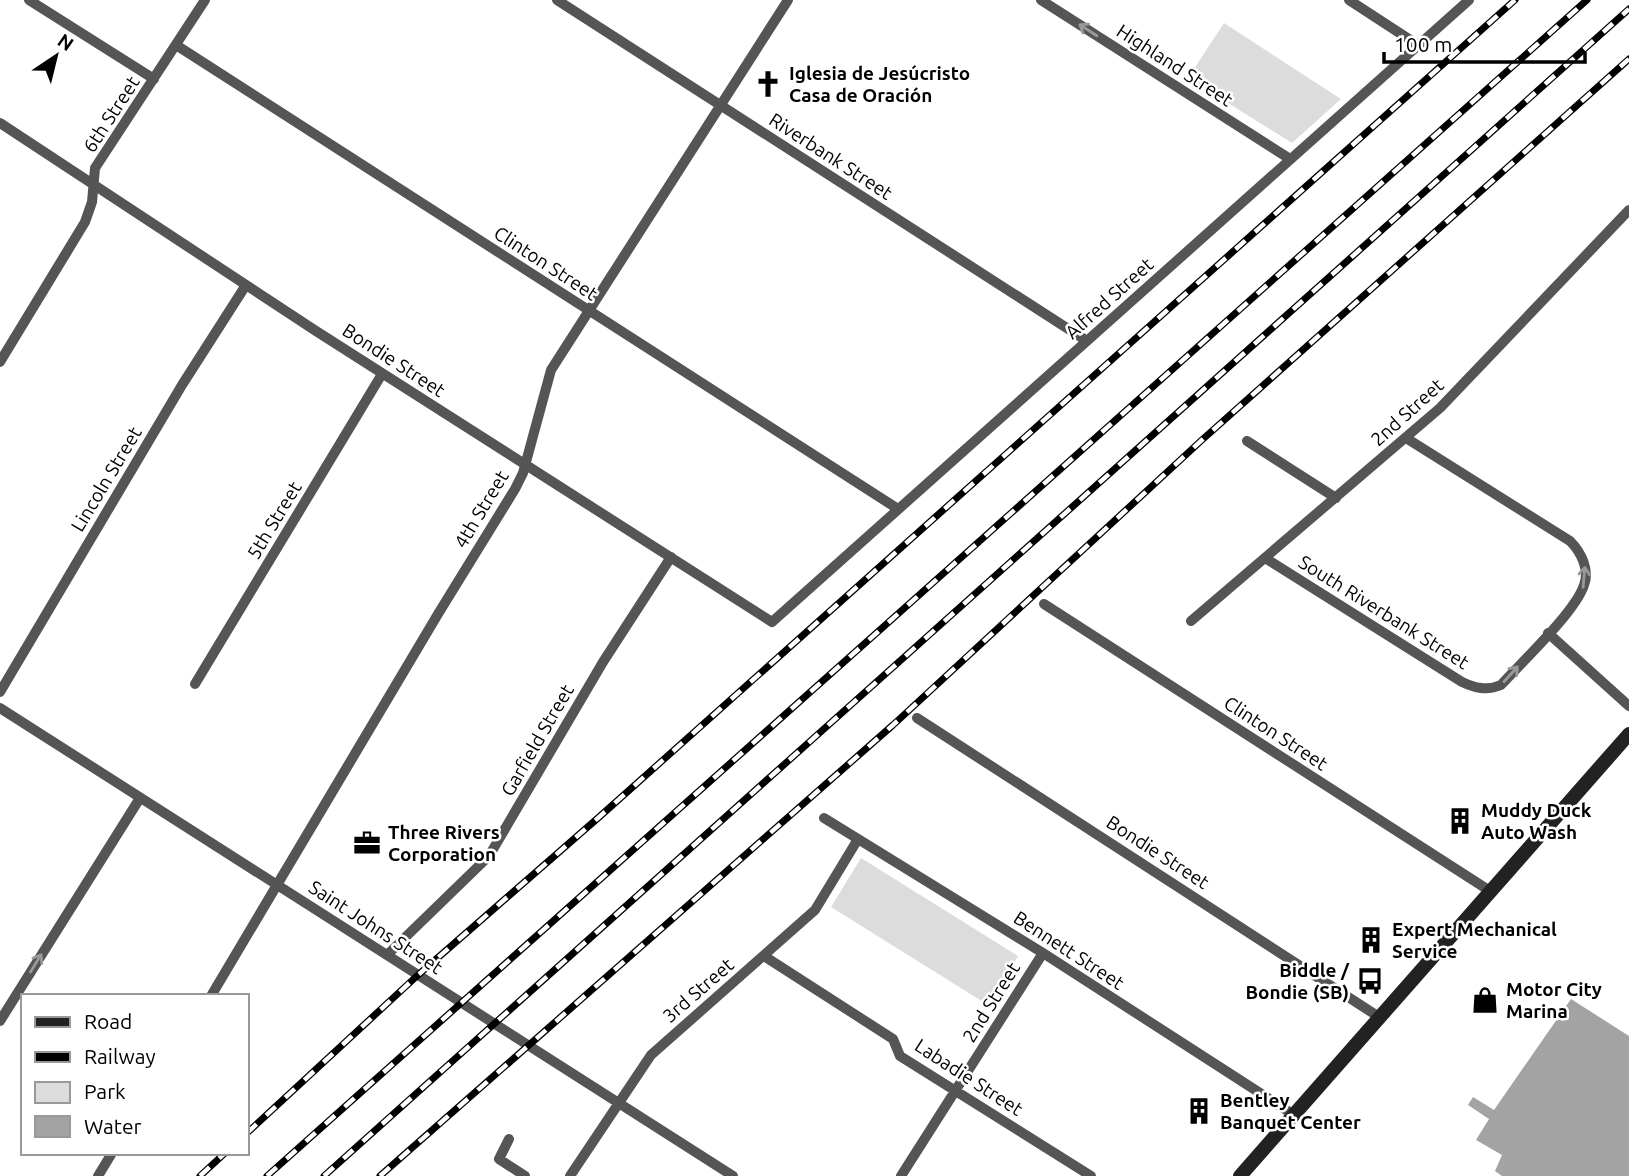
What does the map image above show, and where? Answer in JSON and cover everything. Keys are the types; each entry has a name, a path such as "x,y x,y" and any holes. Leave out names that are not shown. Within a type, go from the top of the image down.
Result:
{"main road":[{"path":"1240,1176 1629,734"}],"street":[{"path":"29,0 154,79"},
{"name":"6th Street","path":"0,362 85,222 92,202 95,169 205,0"},
{"name":"Riverbank Street","path":"557,0 1087,341"},
{"name":"4th Street","path":"212,994 515,489 525,464 551,370 788,0"},
{"name":"Highland Street","path":"1041,0 1290,159"},
{"path":"1349,0 1419,45"},
{"name":"Alfred Street","path":"772,622 1469,0"},
{"name":"Clinton Street","path":"176,45 898,509"},
{"name":"Bondie Street","path":"0,123 382,374 772,622"},
{"name":"2nd Street","path":"1191,621 1440,408 1629,210"},
{"name":"Lincoln Street","path":"0,692 182,385 246,285"},
{"name":"5th Street","path":"195,684 382,374"},
{"name":"South Riverbank Street","path":"1265,558 1471,686 1494,688 1501,685 1574,604 1585,584 1585,565 1576,547 1406,438"},
{"path":"1247,441 1336,498"},
{"name":"Garfield Street","path":"387,955 489,856 603,663 671,557"},
{"name":"Clinton Street","path":"1044,604 1490,891"},
{"path":"1548,633 1629,706"},
{"name":"Saint Johns Street","path":"2,715 140,798 733,1176"},
{"name":"Bondie Street","path":"917,718 1378,1017"},
{"path":"0,1021 140,798"},
{"name":"Bennett Street","path":"824,818 1043,953 1294,1115"},
{"name":"3rd Street","path":"570,1176 646,1061 815,910 858,839"},
{"name":"2nd Street","path":"901,1176 1043,953"},
{"name":"Labadie Street","path":"764,956 893,1039 900,1056 1091,1176"},
{"path":"509,1139 499,1159 525,1176"},
{"path":"98,1176 111,1155"}],"green space":[{"path":"1224,23 1341,99 1292,143 1188,78"},
{"path":"861,858 1018,956 988,1005 831,907"}],"water":[{"path":"1571,999 1629,1036 1629,1176 1502,1176 1495,1171 1502,1155 1476,1140 1489,1119 1468,1105 1473,1097 1494,1110"}],"railway":[{"path":"248,1132 418,975 598,818 1515,0"},
{"path":"267,1176 1587,0"},
{"path":"324,1176 1629,9"},
{"path":"380,1176 893,725 1203,439 1629,59"},
{"path":"200,1176 223,1155"}],"place":[{"name":"Iglesia de Jesúcristo Casa de Oración","path":"768,84"},
{"name":"Muddy Duck Auto Wash","path":"1460,821"},
{"name":"Three Rivers Corporation","path":"367,843"},
{"name":"Expert Mechanical Service","path":"1371,940"},
{"name":"Biddle / Bondie (SB)","path":"1370,981"},
{"name":"Motor City Marina","path":"1485,1000"},
{"name":"Bentley Banquet Center","path":"1199,1111"}]}
